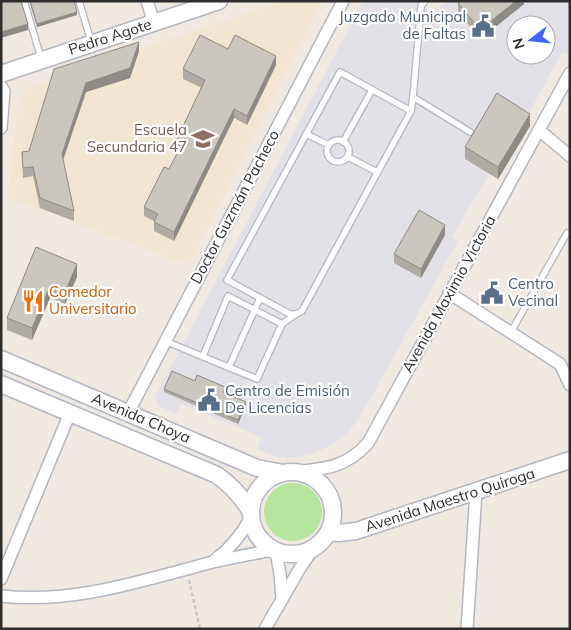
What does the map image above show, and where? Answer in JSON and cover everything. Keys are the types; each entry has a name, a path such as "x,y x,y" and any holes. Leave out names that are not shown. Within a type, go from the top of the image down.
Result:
{"main road":[{"name":"Pedro Agote","path":"1,74 219,1"},
{"name":"Avenida Choya","path":"1,359 257,468 288,472"},
{"name":"Avenida Choya","path":"1,384 217,475 238,494 251,515"},
{"name":"Avenida Maestro Quiroga","path":"329,532 356,531 570,460"},
{"path":"288,472 310,477 324,487 333,509 333,520 329,532 322,541 313,549 295,554 285,554 264,544 253,527 251,515 254,499 260,487 270,478 288,472"}],"street":[{"path":"147,1 154,23"},
{"name":"Doctor Guzmán Pacheco","path":"128,413 343,1"},
{"name":"Avenida Maximio Victoria","path":"288,472 331,467 358,455 368,443 570,73"},
{"path":"1,86 4,91 1,128"},
{"path":"539,130 570,156"},
{"path":"449,293 560,364 570,385"},
{"path":"1,580 70,413"},
{"path":"468,629 476,492"},
{"path":"212,562 232,545 245,528 251,515"},
{"path":"265,629 313,549"},
{"path":"1,596 25,599 97,592 212,562 274,550 282,587 282,600"}],"lane":[{"path":"24,1 42,60"},
{"path":"79,1 92,44"},
{"path":"165,341 257,379 282,324 302,311 306,306 411,111 421,6 425,1"},
{"path":"296,314 290,314 227,280 340,72 411,111"},
{"path":"343,142 372,90"},
{"path":"413,97 470,132"},
{"path":"306,134 329,145"},
{"path":"337,140 343,142 348,147 348,157 339,162 332,160 327,152 329,145 337,140"},
{"path":"348,157 377,172"},
{"path":"512,332 567,233"},
{"path":"203,356 228,296 282,324"},
{"path":"229,367 260,298"}],"path":[{"path":"187,569 200,629"}],"shaded area":[{"path":"284,1 323,1 188,265 8,198 18,102 26,87"},
{"path":"363,1 421,1 431,13 448,1 570,1 570,53 569,55 562,52 556,63 556,15 506,15 506,65 555,65 524,122 530,126 498,179 489,174 452,237 458,241 363,412 349,432 332,445 309,455 291,458 277,457 257,449 262,437 181,404 177,414 158,406 155,397"}],"green space":[{"path":"287,483 299,483 314,491 322,506 322,518 314,533 299,541 287,541 272,533 264,518 264,506 272,491"}],"building":[{"path":"1,1 21,1 28,24 1,32"},
{"path":"30,1 74,1 77,12 37,24"},
{"name":"Juzgado Municipal de Faltas","path":"461,1 516,1 480,30 458,3"},
{"name":"Escuela Secundaria 47","path":"200,35 228,49 235,35 276,56 247,116 234,109 174,232 154,222 158,214 144,207 164,167 169,169 181,146 175,143 205,80 183,69"},
{"path":"139,42 130,68 86,83 62,154 74,211 40,198 33,167 23,168 22,152 29,151 54,69"},
{"path":"497,93 530,114 498,167 465,147"},
{"path":"419,210 445,225 421,269 394,254"},
{"name":"Comedor Universitario","path":"36,247 77,264 65,292 50,286 32,328 7,318"},
{"name":"Centro de Emisión De Licencias","path":"172,371 195,381 197,375 225,387 223,392 246,402 238,420 164,389"}],"place":[{"name":"Juzgado Municipal de Faltas","path":"483,26"},
{"name":"Escuela Secundaria 47","path":"203,139"},
{"name":"Centro Vecinal","path":"492,293"},
{"name":"Comedor Universitario","path":"33,301"},
{"name":"Centro de Emisión De Licencias","path":"209,400"}]}
